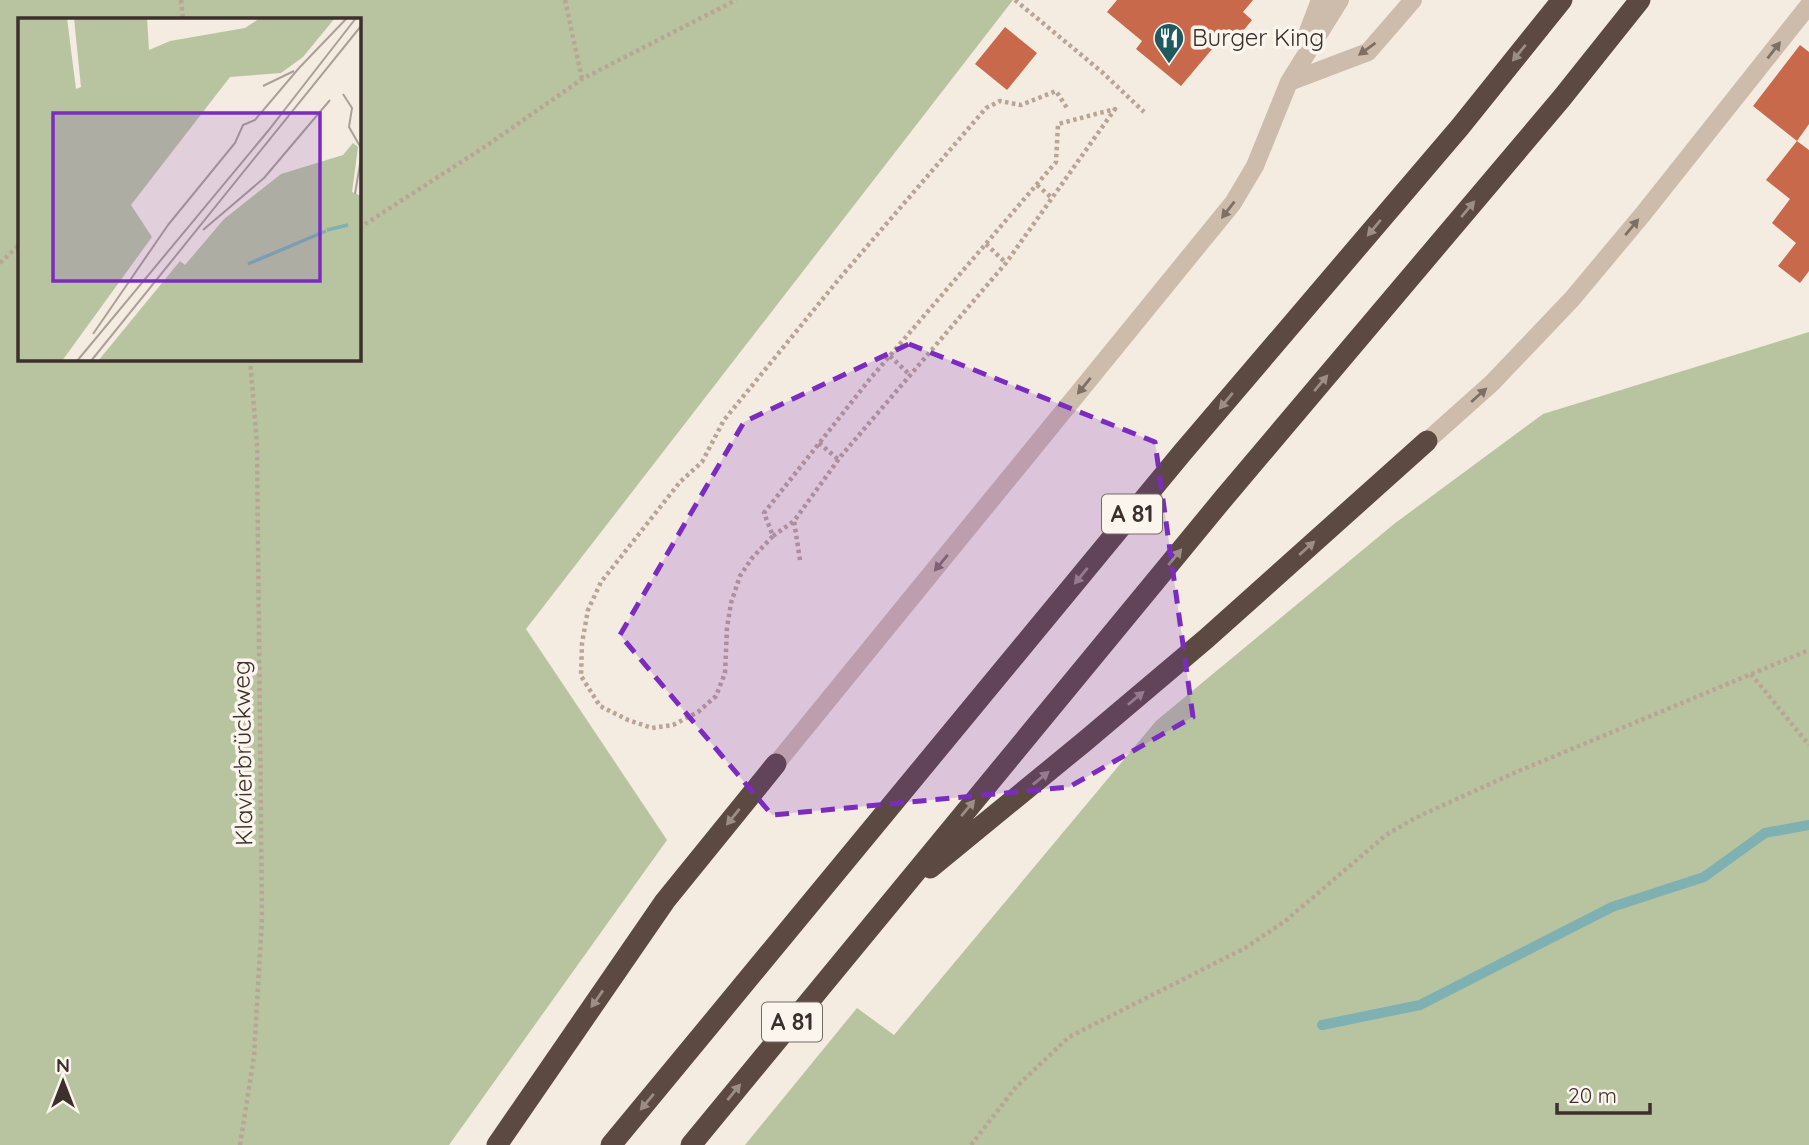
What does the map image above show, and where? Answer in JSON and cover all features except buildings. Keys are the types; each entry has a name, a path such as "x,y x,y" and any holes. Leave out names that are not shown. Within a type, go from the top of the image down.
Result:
{"highway":[{"name":"A 81","path":"611,1145 1182,453 1460,127 1562,0"},
{"name":"A 81","path":"691,1145 1232,488 1561,99 1640,0"},
{"path":"893,898 1084,743 1427,441"},
{"path":"497,1145 665,901 776,764"}],"lane":[{"path":"776,764 1233,203 1255,166 1320,0"},
{"path":"1289,82 1340,0"},
{"path":"1289,82 1368,52 1413,0"},
{"path":"1427,441 1492,383 1572,299 1809,5"}],"path":[{"path":"181,0 183,18"},
{"path":"565,0 582,79"},
{"path":"360,227 489,144 582,79 736,0"},
{"path":"1015,0 1102,72 1144,112"},
{"path":"773,536 764,513 890,356 1056,162 1058,124 1115,109 1006,263 839,460 794,521 773,536 752,558 740,576 731,603 725,673 716,696 698,712 673,725 652,728 600,706 581,676 582,643 588,610 601,582 680,482 702,462 724,420 839,279 986,108 1000,101 1021,105 1056,91 1067,108"},
{"path":"1036,185 1052,198"},
{"path":"986,244 1006,263"},
{"path":"0,263 18,246"},
{"path":"890,356 910,375"},
{"name":"Klavierbrückweg","path":"240,1145 254,1056 262,918 257,445 250,360"},
{"path":"819,443 839,460"},
{"path":"794,521 800,560"},
{"path":"971,1145 1016,1087 1069,1037 1245,948 1284,922 1386,835 1415,818 1514,772 1809,650"},
{"path":"1751,674 1809,745"}],"highlighted area":[{"path":"909,344 1155,442 1193,717 1069,787 772,815 620,635 744,422"}],"green space":[{"path":"0,0 1013,0 526,629 667,840 449,1145 0,1145"},
{"path":"1809,332 1809,1145 745,1145 857,1008 894,1035 1156,721 1394,524 1543,414"}],"waterway":[{"path":"1322,1025 1420,1005 1612,907 1704,877 1765,833 1809,825"}],"place":[{"name":"Burger King","path":"1169,65"}]}
